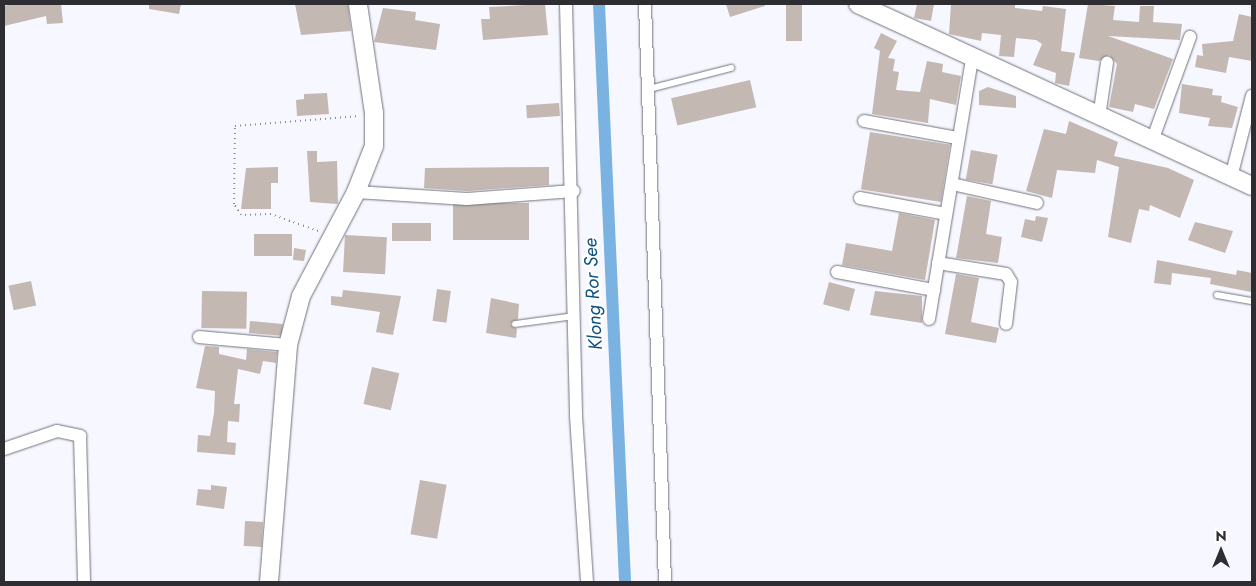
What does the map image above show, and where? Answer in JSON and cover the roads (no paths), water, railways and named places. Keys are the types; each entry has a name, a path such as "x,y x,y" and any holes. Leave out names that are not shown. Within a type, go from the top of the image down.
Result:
{"street":[{"path":"269,582 288,345 301,296 333,231 356,192 372,153 374,116 358,4"},
{"path":"566,4 574,191 575,316 587,582"},
{"path":"645,4 650,89 665,582"},
{"path":"858,4 972,60 1252,186"},
{"path":"1152,141 1190,37"},
{"path":"930,319 972,60"},
{"path":"1099,117 1107,63"},
{"path":"1231,176 1252,96"},
{"path":"864,121 958,138"},
{"path":"952,184 1037,203"},
{"path":"356,192 467,199 574,191"},
{"path":"860,198 946,214"},
{"path":"938,263 1008,276 1006,324"},
{"path":"836,272 934,290"},
{"path":"199,337 288,345"},
{"path":"4,449 57,431 80,436 84,582"}],"lane":[{"path":"650,89 731,68"},
{"path":"1217,296 1252,301"},
{"path":"515,324 575,316"}],"waterway":[{"name":"Klong Ror See","path":"599,4 625,582"}]}
